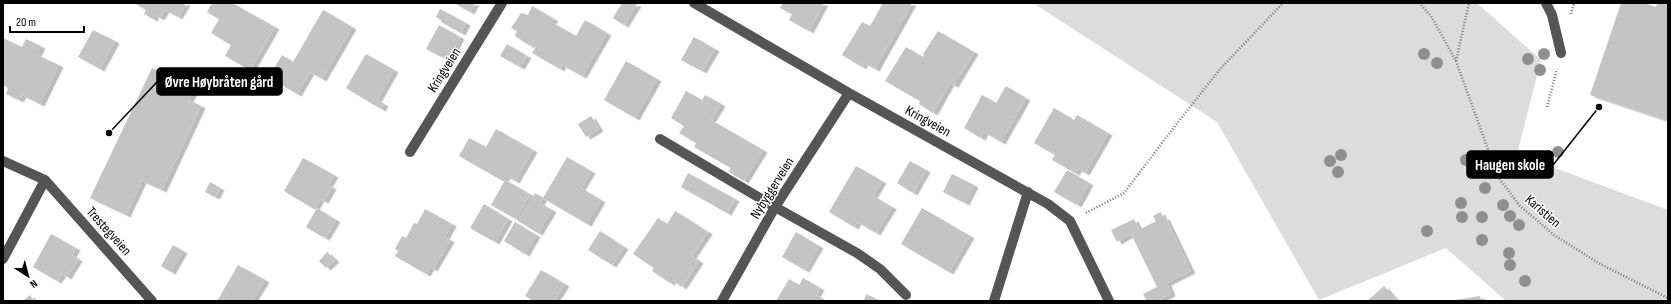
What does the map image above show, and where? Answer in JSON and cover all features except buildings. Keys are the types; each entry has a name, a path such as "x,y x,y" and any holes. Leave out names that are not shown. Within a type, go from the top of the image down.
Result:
{"street":[{"name":"Kringveien","path":"410,152 502,3"},
{"name":"Kringveien","path":"694,3 1048,204 1070,221 1109,301"},
{"path":"1546,3 1552,15 1561,53"},
{"name":"Nybyggerveien","path":"722,301 775,208 849,92"},
{"path":"660,139 775,208 857,253 880,269 906,295"},
{"path":"3,161 45,180 3,259"},
{"name":"Trestegveien","path":"45,180 152,301"},
{"path":"994,301 1028,192"}],"path":[{"path":"1070,221 1124,193 1221,68 1284,3"},
{"name":"Karistien","path":"1418,3 1431,16 1456,61 1498,177 1520,206 1554,235 1600,264 1668,298"},
{"path":"1456,61 1469,3"}],"shaded area":[{"path":"1033,3 1477,3 1541,60 1517,154 1668,210 1668,301 1506,301 1446,248 1319,300 1217,122"}],"place":[{"name":"Haugen skole","path":"1599,107"},
{"name":"Øvre Høybråten gård","path":"109,133"}]}
